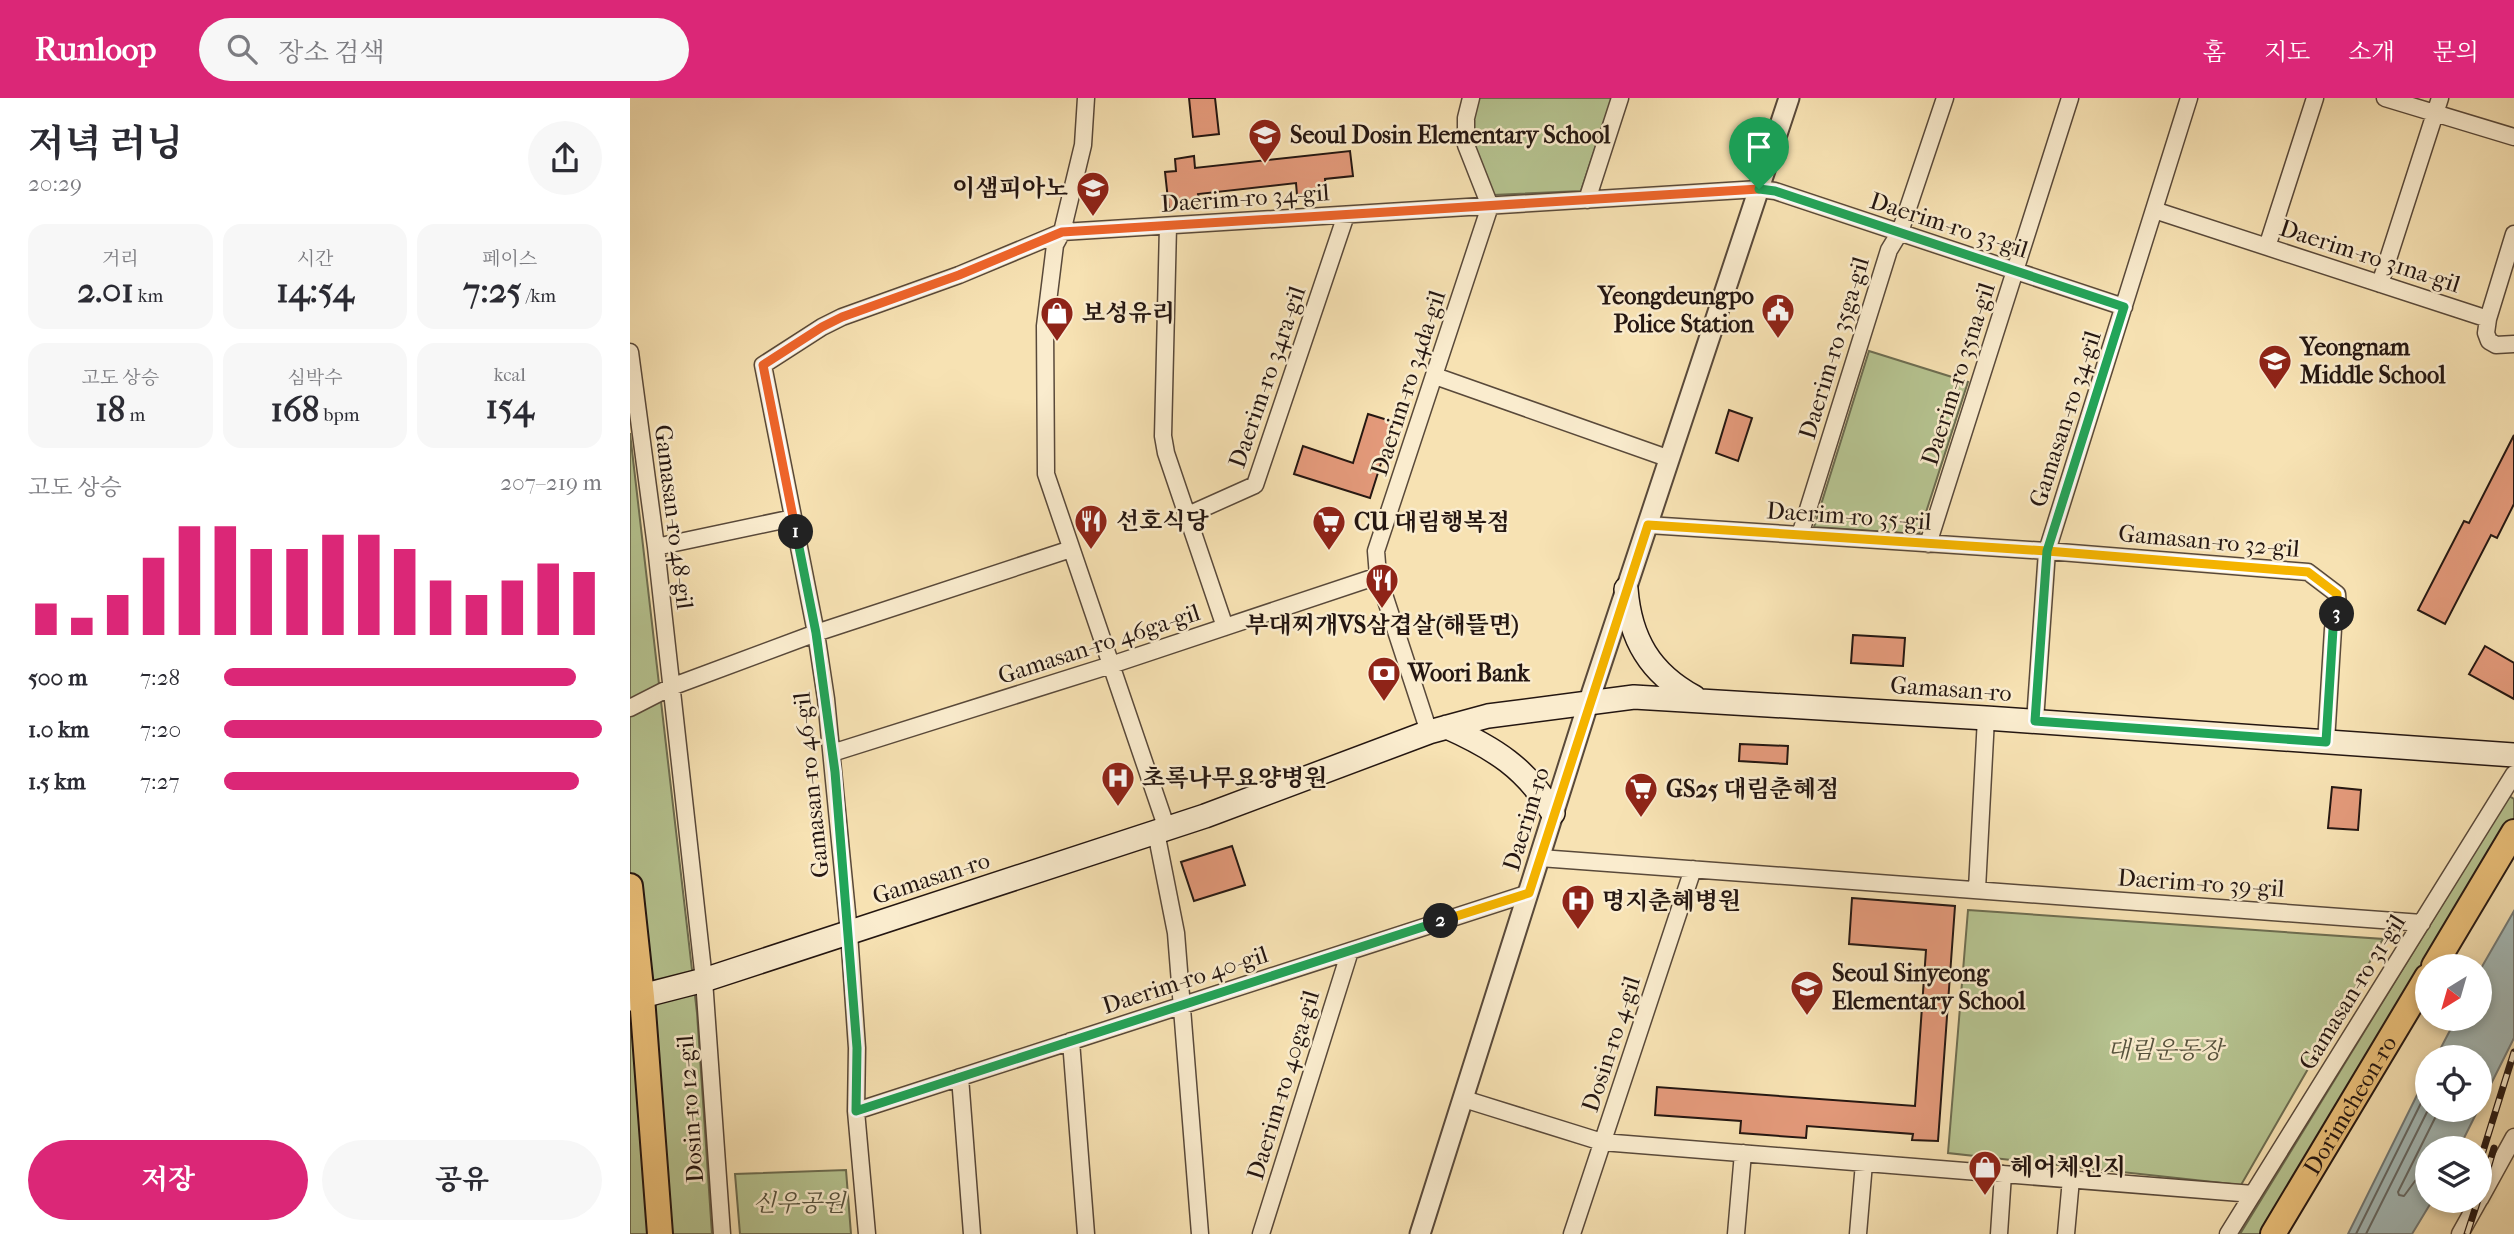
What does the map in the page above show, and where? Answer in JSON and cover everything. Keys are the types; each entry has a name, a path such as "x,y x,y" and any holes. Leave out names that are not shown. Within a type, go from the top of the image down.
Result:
{"main road":[{"path":"1626,589 1628,616 1646,654 1659,673 1673,686 1700,701"},
{"name":"Gamasan-ro","path":"636,998 704,980 1161,830 1438,729 1488,716 1634,697 2035,721 2514,755"},
{"path":"1438,729 1485,744 1510,761 1533,784 1553,813"},
{"path":"2441,954 2514,832"},
{"path":"630,886 636,998 660,1234"},
{"name":"Dorimcheon-ro","path":"2273,1234 2415,997"}],"street":[{"path":"1086,98 1083,145 1062,232 1055,245 1045,326 1046,474 1111,665 1161,830 1175,933 1200,1234"},
{"path":"1471,98 1466,118 1466,145 1490,206"},
{"path":"1587,200 1620,98"},
{"name":"Daerim-ro","path":"1420,1234 1588,704 1789,98"},
{"name":"Daerim-ro 35ga-gil","path":"1800,535 1889,250 1900,232 1945,98"},
{"name":"Daerim-ro 35na-gil","path":"1928,544 2070,98"},
{"name":"Gamasan-ro 34-gil","path":"2035,721 2047,551 2189,98"},
{"path":"2267,247 2315,98"},
{"path":"2385,98 2434,115 2514,136"},
{"path":"2380,284 2440,98"},
{"name":"Daerim-ro 34-gil","path":"763,365 842,317 959,275 1062,232 1759,189"},
{"name":"Daerim-ro 33-gil","path":"1759,189 1775,191 2124,307"},
{"name":"Daerim-ro 34da-gil","path":"1378,576 1376,551 1490,206"},
{"name":"Daerim-ro 31na-gil","path":"2154,210 2488,319"},
{"name":"Daerim-ro 34ra-gil","path":"1188,515 1255,485 1346,215"},
{"path":"1168,226 1163,436 1225,628"},
{"path":"2514,234 2486,333 2489,341 2496,345 2514,344"},
{"name":"Gamasan-ro 48-gil","path":"630,352 656,547 704,980"},
{"name":"Gamasan-ro 46-gil","path":"763,365 816,633 832,753 849,933 857,1048 856,1111 867,1234"},
{"path":"1435,376 1670,459"},
{"path":"656,547 793,518"},
{"name":"Daerim-ro 35-gil","path":"1648,525 2047,551"},
{"path":"630,708 671,687 816,633 1071,549"},
{"name":"Gamasan-ro 32-gil","path":"2047,551 2308,572 2337,594 2339,607 2333,629 2326,742"},
{"path":"1378,576 1438,729"},
{"name":"Gamasan-ro 46ga-gil","path":"832,753 1111,665 1378,576"},
{"path":"1977,889 1986,718"},
{"name":"Gamasan-ro 31-gil","path":"2228,1234 2514,774"},
{"name":"Daerim-ro 39-gil","path":"1540,858 2421,923"},
{"name":"Dosin-ro 4-gil","path":"1572,1234 1693,869"},
{"name":"Daerim-ro 40-gil","path":"856,1111 1529,893"},
{"name":"Daerim-ro 40ga-gil","path":"1261,1234 1350,950"},
{"name":"Dosin-ro 12-gil","path":"704,980 722,1234"},
{"path":"1071,1041 1086,1234"},
{"path":"960,1077 972,1234"},
{"path":"1464,1098 1602,1142 2253,1194"},
{"path":"2492,1177 2514,1138"},
{"path":"1736,1234 1743,1153"},
{"path":"1857,1234 1864,1163"},
{"path":"1999,1234 2003,1174"},
{"path":"2066,1234 2071,1179"},
{"path":"2460,1234 2472,1213"}],"green space":[{"path":"1476,98 1612,98 1581,191 1493,195 1471,142"},
{"path":"1869,351 1968,382 1919,534 1814,527"},
{"path":"630,433 697,1013 712,1234 630,1234"},
{"path":"2509,796 2514,799 2514,821 2434,954 2415,954 2415,986 2266,1234 2240,1234"},
{"name":"대림운동장","path":"1968,910 2383,939 2241,1185 1948,1153"},
{"name":"신우공원","path":"846,1170 851,1234 740,1234 735,1174"}],"water":[{"path":"2514,911 2514,1038 2492,1082 2492,1045 2442,1045 2450,1031 2492,1031 2492,954 2489,954"},
{"path":"2415,1099 2415,1122 2472,1122 2465,1136 2415,1136 2415,1213 2425,1213 2412,1234 2348,1234"}],"building":[{"path":"1189,98 1215,98 1219,134 1193,137"},
{"path":"1350,151 1353,176 1325,179 1326,192 1297,195 1296,183 1198,194 1200,205 1169,209 1165,172 1176,171 1175,159 1194,156 1195,168"},
{"path":"1729,410 1752,418 1738,461 1716,453"},
{"path":"1368,414 1394,422 1370,498 1294,474 1303,446 1353,463"},
{"path":"2514,435 2514,504 2497,538 2491,535 2445,624 2418,610 2464,521 2469,523"},
{"path":"1853,635 1905,638 1903,666 1851,663"},
{"path":"2485,646 2514,663 2514,699 2469,674"},
{"path":"1740,744 1788,746 1787,764 1739,761"},
{"path":"2332,787 2361,790 2358,830 2328,828"},
{"path":"1232,846 1245,885 1194,901 1181,862"},
{"path":"1852,898 1955,906 1938,1141 1912,1140 1913,1134 1807,1126 1806,1138 1740,1133 1741,1121 1655,1115 1657,1087 1915,1106 1926,950 1849,944"}],"railway":[{"path":"2488,1136 2514,1052"},
{"path":"2492,1155 2494,1148"},
{"path":"2467,1234 2474,1213"}],"place":[{"name":"Seoul Dosin Elementary School","path":"1265,165"},
{"name":"이샘피아노","path":"1093,218"},
{"name":"Yeongdeungpo Police Station","path":"1778,340"},
{"name":"보성유리","path":"1057,343"},
{"name":"Yeongnam Middle School","path":"2275,391"},
{"name":"선호식당","path":"1091,551"},
{"name":"CU 대림행복점","path":"1329,552"},
{"name":"부대찌개VS삼겹살(해뜰면)","path":"1382,610"},
{"name":"Woori Bank","path":"1384,703"},
{"name":"초록나무요양병원","path":"1118,808"},
{"name":"GS25 대림춘혜점","path":"1641,819"},
{"name":"명지춘혜병원","path":"1578,931"},
{"name":"Seoul Sinyeong Elementary School","path":"1807,1017"},
{"name":"헤어체인지","path":"1985,1197"}],"route":[{"path":"1759,189 1062,232 959,275 842,317 763,365 816,633 826,699 849,933 857,1048 856,1111 1529,893 1648,525 2047,551 2308,572 2337,594 2339,607 2333,629 2326,742 2035,721 2047,551 2124,307 1775,191 1759,189"}]}
